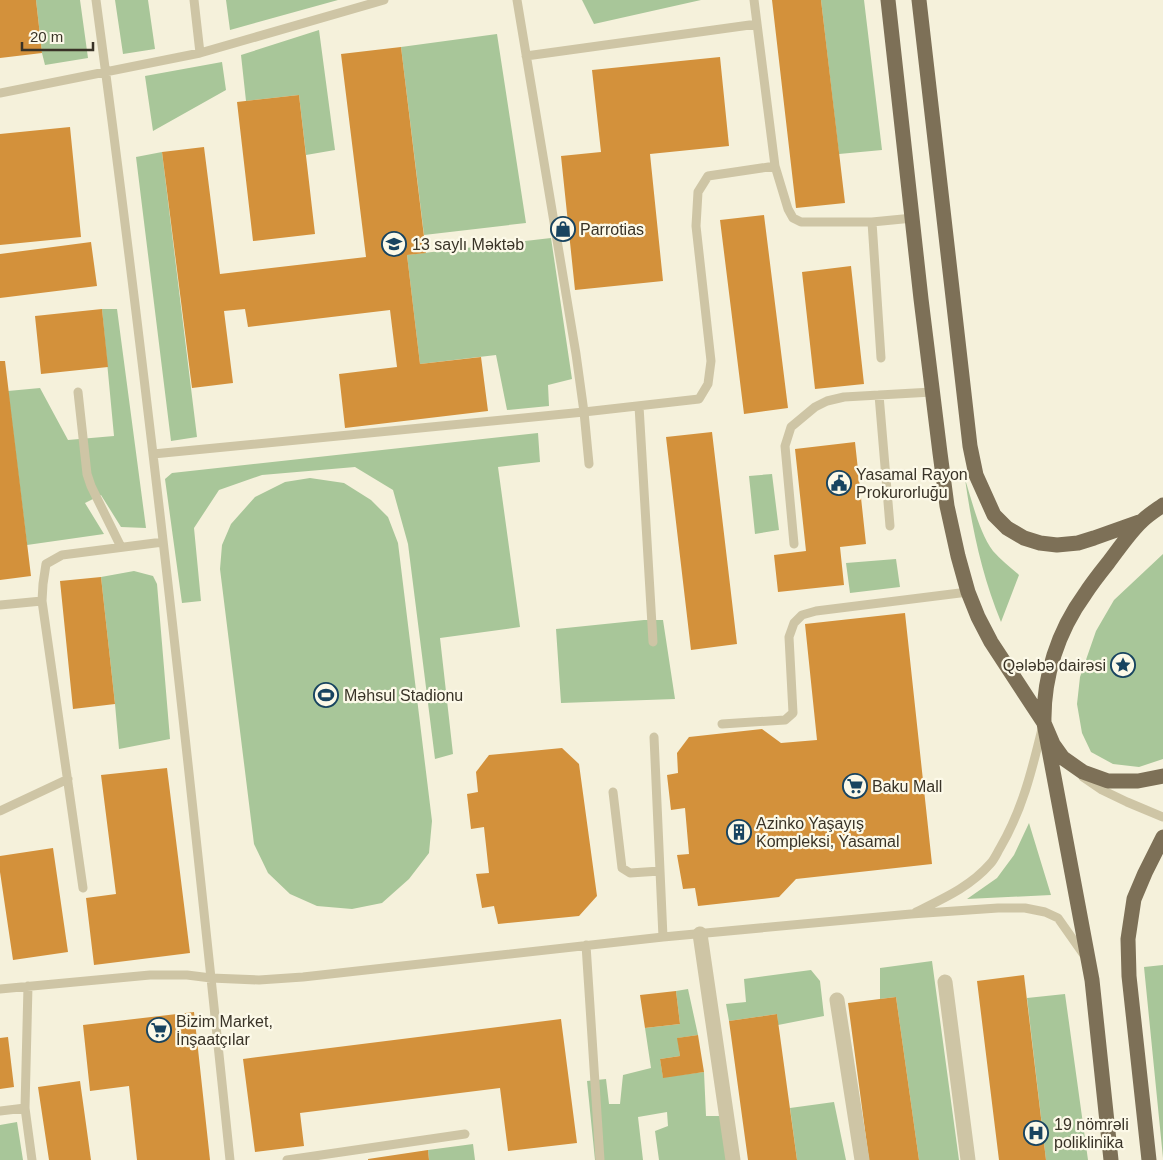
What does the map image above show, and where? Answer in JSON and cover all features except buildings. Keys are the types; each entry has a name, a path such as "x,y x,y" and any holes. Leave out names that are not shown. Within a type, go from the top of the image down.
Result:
{"main road":[{"path":"888,0 932,392 947,506 968,592 992,642 1044,723 1052,744 1063,758 1084,772 1108,781 1138,781 1163,776"},
{"path":"919,0 954,315 970,446 976,475 994,515 1007,528 1024,538 1040,543 1057,545 1078,543 1141,522"},
{"path":"1111,1160 1092,980 1044,723 1044,708 1046,683 1052,659 1059,640 1084,594 1141,522 1163,505"},
{"path":"1149,1160 1129,976 1128,939 1134,899 1163,837"}],"street":[{"path":"700,934 733,1160"},
{"path":"945,982 968,1160"},
{"path":"837,1000 862,1160"}],"lane":[{"path":"96,0 153,454 230,1160"},
{"path":"194,0 200,53"},
{"path":"0,93 200,53 384,0"},
{"path":"517,0 573,335 589,464"},
{"path":"754,0 775,166 788,209 793,218 801,222 872,222 913,218"},
{"path":"526,56 757,24"},
{"path":"153,454 699,399 708,384 711,361 696,226 698,192 708,176 775,166"},
{"path":"872,222 881,358"},
{"path":"78,392 90,486 121,546"},
{"path":"794,544 785,446 791,426 815,407 827,401 844,397 932,392"},
{"path":"879,395 890,526"},
{"path":"639,406 653,642"},
{"path":"83,888 42,601 46,564 62,555 163,542"},
{"path":"722,724 785,720 793,713 789,637 794,623 802,615 816,611 968,592"},
{"path":"0,604 42,601"},
{"path":"911,914 955,892 991,864 1021,807 1044,723"},
{"path":"654,737 663,937"},
{"path":"1063,758 1076,772 1102,790 1163,817"},
{"path":"0,811 68,779"},
{"path":"613,792 622,868 630,873 660,872"},
{"path":"0,989 150,974 186,974 211,978 259,980 303,977 663,937 911,914 998,908 1025,908 1045,912 1058,918 1089,961"},
{"path":"586,945 600,1160"},
{"path":"28,986 25,1108 32,1160"},
{"path":"0,1111 25,1108"},
{"path":"287,1160 465,1134"}],"green space":[{"path":"36,0 80,0 88,58 45,65"},
{"path":"115,0 148,0 155,49 123,54"},
{"path":"226,0 338,0 230,30"},
{"path":"582,0 701,0 594,24"},
{"path":"821,0 864,0 882,150 839,154"},
{"path":"319,30 335,150 306,155 299,95 246,101 241,55"},
{"path":"497,34 526,223 424,235 401,47"},
{"path":"222,62 226,90 153,131 145,76"},
{"path":"162,152 197,437 171,441 136,157"},
{"path":"551,238 572,379 548,385 549,406 507,410 496,355 420,364 407,255"},
{"path":"102,309 117,309 146,528 121,527 101,495 85,503 104,534 27,545 8,391 40,388 68,440 114,436"},
{"path":"538,433 540,462 498,467 520,627 440,638 453,754 435,759 408,544 393,490 355,467 262,475 219,490 194,528 201,601 182,603 165,479 172,473"},
{"path":"772,474 779,530 755,534 749,476"},
{"name":"Məhsul Stadionu","path":"310,478 344,483 371,500 388,517 398,543 432,821 429,853 409,879 382,903 352,909 317,906 290,894 268,873 254,844 220,569 222,545 231,524 255,497 285,482"},
{"path":"965,479 976,516 988,543 993,551 1019,575 1001,622 988,587 979,552"},
{"name":"Qələbə dairəsi","path":"1163,554 1163,759 1139,767 1113,764 1091,752 1082,733 1077,704 1080,677 1096,631 1114,600"},
{"path":"896,559 900,587 850,593 846,563"},
{"path":"134,571 153,576 157,584 170,739 119,749 101,577"},
{"path":"644,620 663,620 675,699 561,703 556,629"},
{"path":"1029,823 1051,895 967,899 997,878 1014,855"},
{"path":"932,961 959,1160 919,1160 896,997 880,999 880,968"},
{"path":"1163,965 1163,1158 1144,967"},
{"path":"811,970 820,981 824,1016 778,1025 777,1014 729,1021 726,1004 746,1002 744,979"},
{"path":"688,989 698,1035 678,1038 680,1056 660,1059 663,1077 704,1072 706,1116 727,1116 733,1160 659,1160 655,1131 668,1126 667,1112 638,1117 643,1160 595,1160 587,1081 606,1079 609,1104 620,1104 623,1075 651,1068 645,1028 680,1024 676,991"},
{"path":"1065,994 1088,1160 1046,1160 1027,998"},
{"path":"834,1102 846,1160 797,1160 790,1108"},
{"path":"17,1122 23,1160 0,1160 0,1125"},
{"path":"473,1144 475,1160 429,1160 428,1150"}],"place":[{"name":"Parrotias","path":"563,229"},
{"name":"13 saylı Məktəb","path":"394,244"},
{"name":"Yasamal Rayon Prokurorluğu","path":"839,483"},
{"name":"Qələbə dairəsi","path":"1123,665"},
{"name":"Məhsul Stadionu","path":"326,695"},
{"name":"Baku Mall","path":"855,786"},
{"name":"Azinko Yaşayış Kompleksi, Yasamal","path":"739,832"},
{"name":"Bizim Market, İnşaatçılar","path":"159,1030"},
{"name":"19 nömrəli poliklinika","path":"1036,1133"}]}
